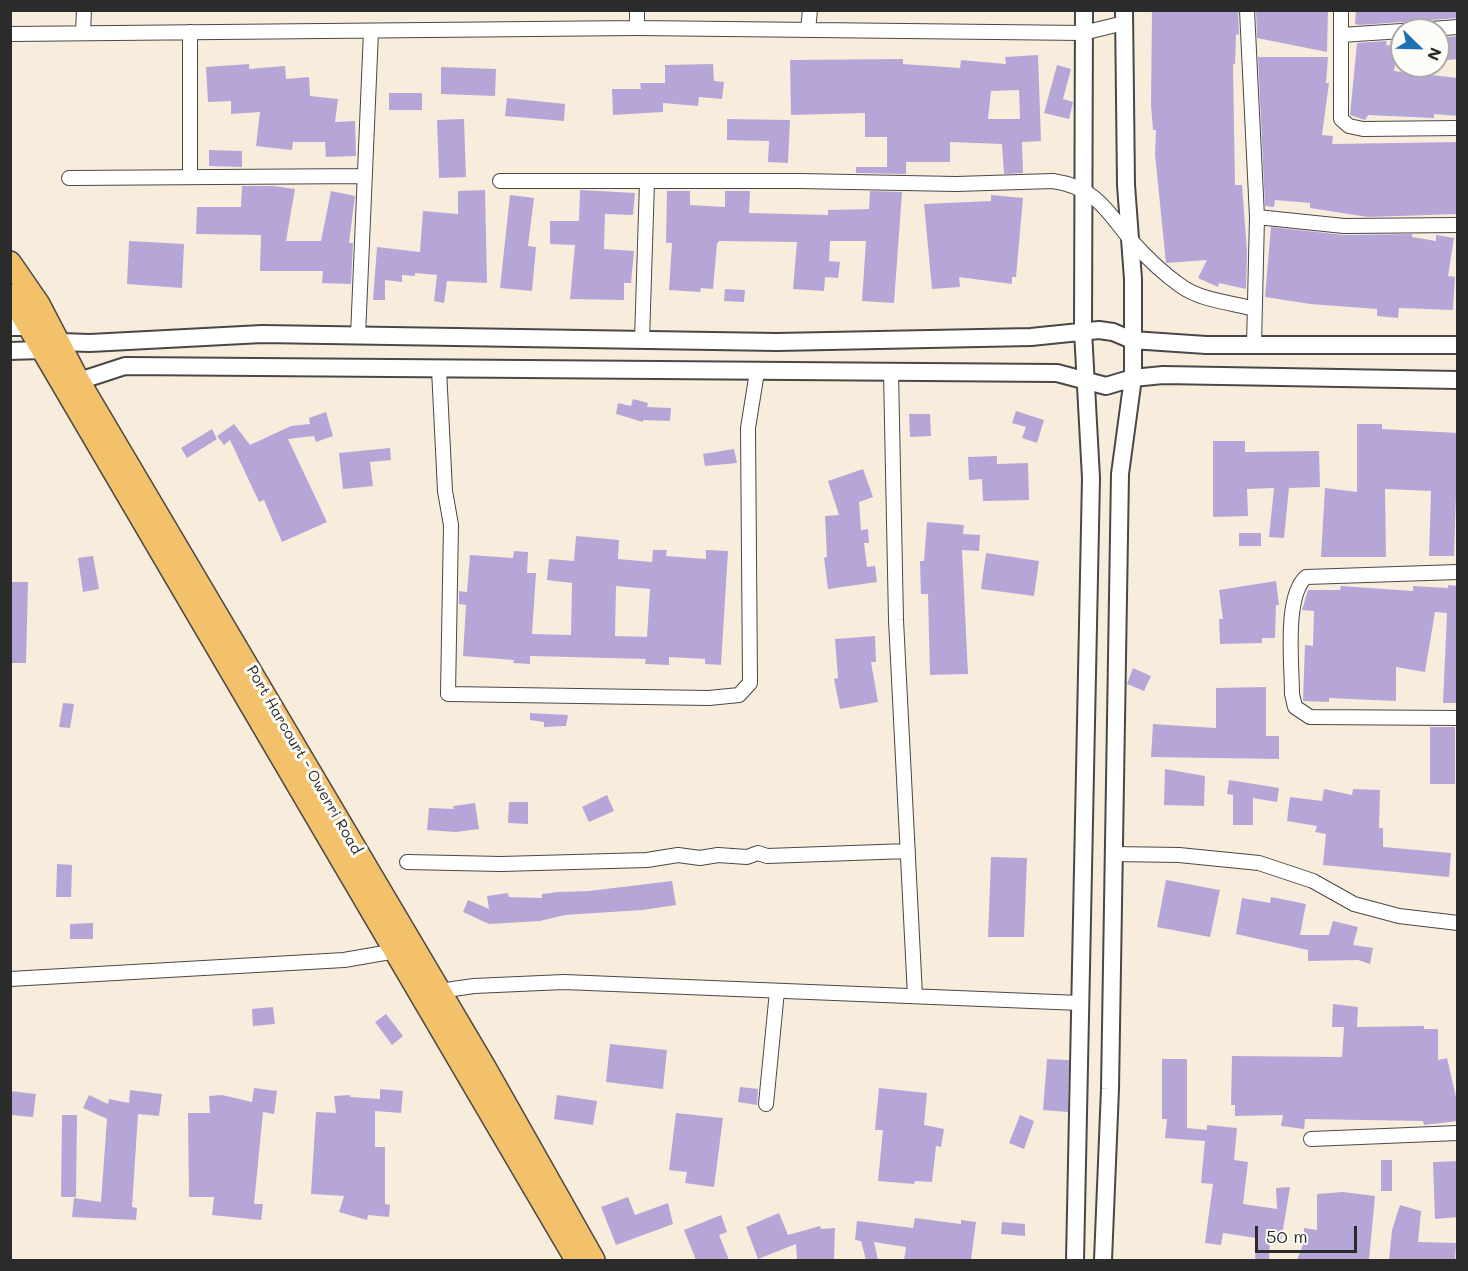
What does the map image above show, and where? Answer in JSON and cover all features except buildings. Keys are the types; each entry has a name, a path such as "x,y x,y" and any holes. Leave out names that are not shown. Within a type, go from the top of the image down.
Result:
{"main road":[{"name":"Port Harcourt - Owerri Road","path":"10,262 39,304 50,346 396,951 576,1260"},
{"name":"Port Harcourt - Owerri Road","path":"10,295 20,327 50,346 79,381 485,1067 594,1260"}],"street":[{"path":"83,33 84,10"},
{"path":"636,28 637,10"},
{"path":"808,30 810,10"},
{"path":"1075,1260 1091,478 1083,331 1084,10"},
{"path":"1247,10 1257,217 1254,345"},
{"path":"1341,10 1341,119 1349,126 1363,129 1458,128"},
{"path":"10,34 636,28 1083,33 1124,17 1126,185 1131,240 1133,378 1120,474 1110,1089 1103,1260"},
{"path":"358,336 371,31"},
{"path":"190,32 190,176"},
{"path":"1341,35 1390,32"},
{"path":"69,178 365,176"},
{"path":"501,181 799,181 956,184 1053,181 1082,189 1108,208 1131,240 1182,288 1255,309"},
{"path":"642,340 647,182"},
{"path":"1257,217 1344,226 1458,225"},
{"path":"10,351 90,343 262,334 777,342 1031,337 1083,331 1113,332 1132,340 1254,345 1458,345"},
{"path":"79,381 125,366 1057,373 1106,387 1133,378 1163,375 1440,377 1458,380"},
{"path":"439,369 445,491 452,525 448,694 709,698 740,695 750,683 748,428 757,372"},
{"path":"891,372 896,620 915,996"},
{"path":"1458,572 1306,577 1298,584 1293,604 1292,694 1295,708 1310,717 1458,718"},
{"path":"407,862 501,864 647,860 678,855 700,858 717,855 747,857 758,854 767,856 908,851"},
{"path":"1113,854 1179,855 1258,863 1313,881 1354,904 1399,916 1458,924"},
{"path":"10,979 344,960 396,951"},
{"path":"439,991 474,986 564,982 1080,1003"},
{"path":"766,1104 777,991"},
{"path":"1311,1139 1458,1133"}]}
